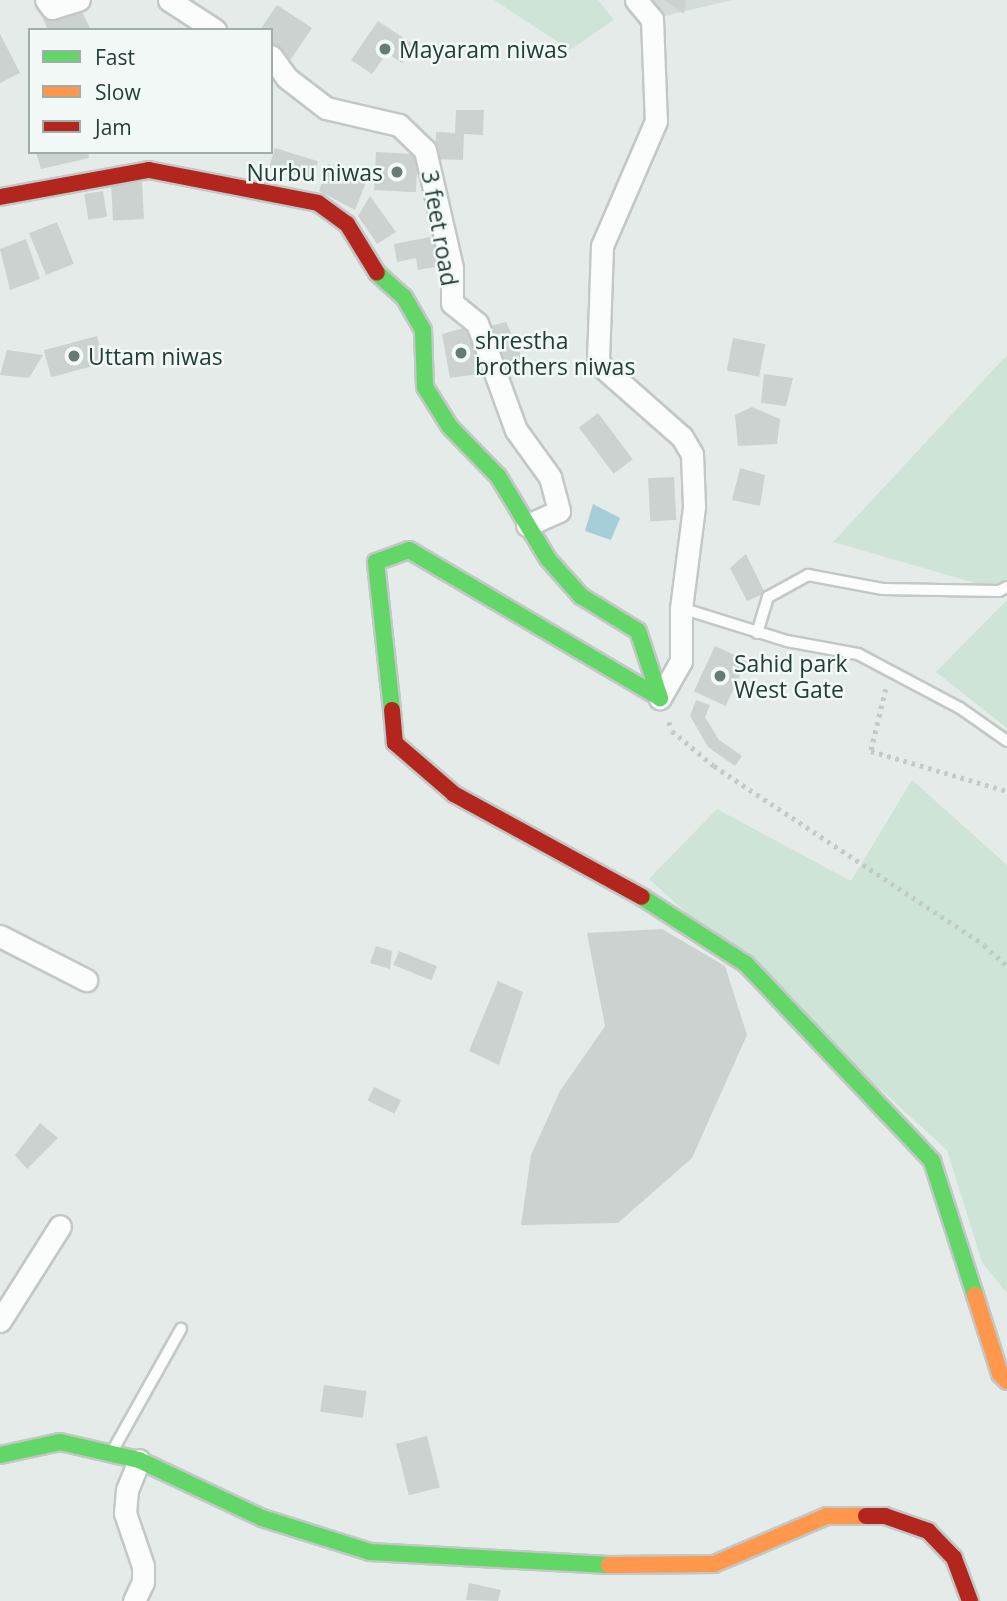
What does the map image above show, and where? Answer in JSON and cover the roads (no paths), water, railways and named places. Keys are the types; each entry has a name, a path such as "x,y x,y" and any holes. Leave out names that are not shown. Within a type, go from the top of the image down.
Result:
{"street":[{"path":"46,0 52,8 79,0"},
{"path":"169,0 212,28"},
{"path":"636,0 652,19 656,121 602,246 598,363 682,437 692,454 694,507 681,608 681,661 660,698"},
{"name":"3 feet road","path":"273,58 288,78 326,107 399,125 425,150 450,257 452,303 477,323 516,430 553,488 559,511 527,524"},
{"path":"0,197 149,170 318,203 347,224 373,271 404,297 423,330 425,387 450,427 498,476 548,559 580,596 638,631 660,698"},
{"path":"660,698 409,550 376,562 395,743 454,794 644,898 746,964 932,1161 1000,1374 1007,1381"},
{"path":"0,936 86,980"},
{"path":"0,1321 60,1226"},
{"path":"0,1455 60,1442 139,1460 262,1518 370,1552 601,1565 714,1563 827,1516 885,1516 928,1531 954,1558 970,1601"},
{"path":"134,1601 143,1582 143,1566 125,1513 127,1490 139,1460"}],"lane":[{"path":"758,633 768,597 808,575 883,589 999,591 1007,587"},
{"path":"681,608 758,633 858,654 960,708 1007,741"},
{"path":"112,1453 181,1329"}],"water":[{"path":"593,504 620,518 611,540 585,531"}],"place":[{"name":"Mayaram niwas","path":"385,49"},
{"name":"Nurbu niwas","path":"397,172"},
{"name":"shrestha brothers niwas","path":"461,353"},
{"name":"Uttam niwas","path":"74,356"},
{"name":"Sahid park West Gate","path":"720,676"}]}
